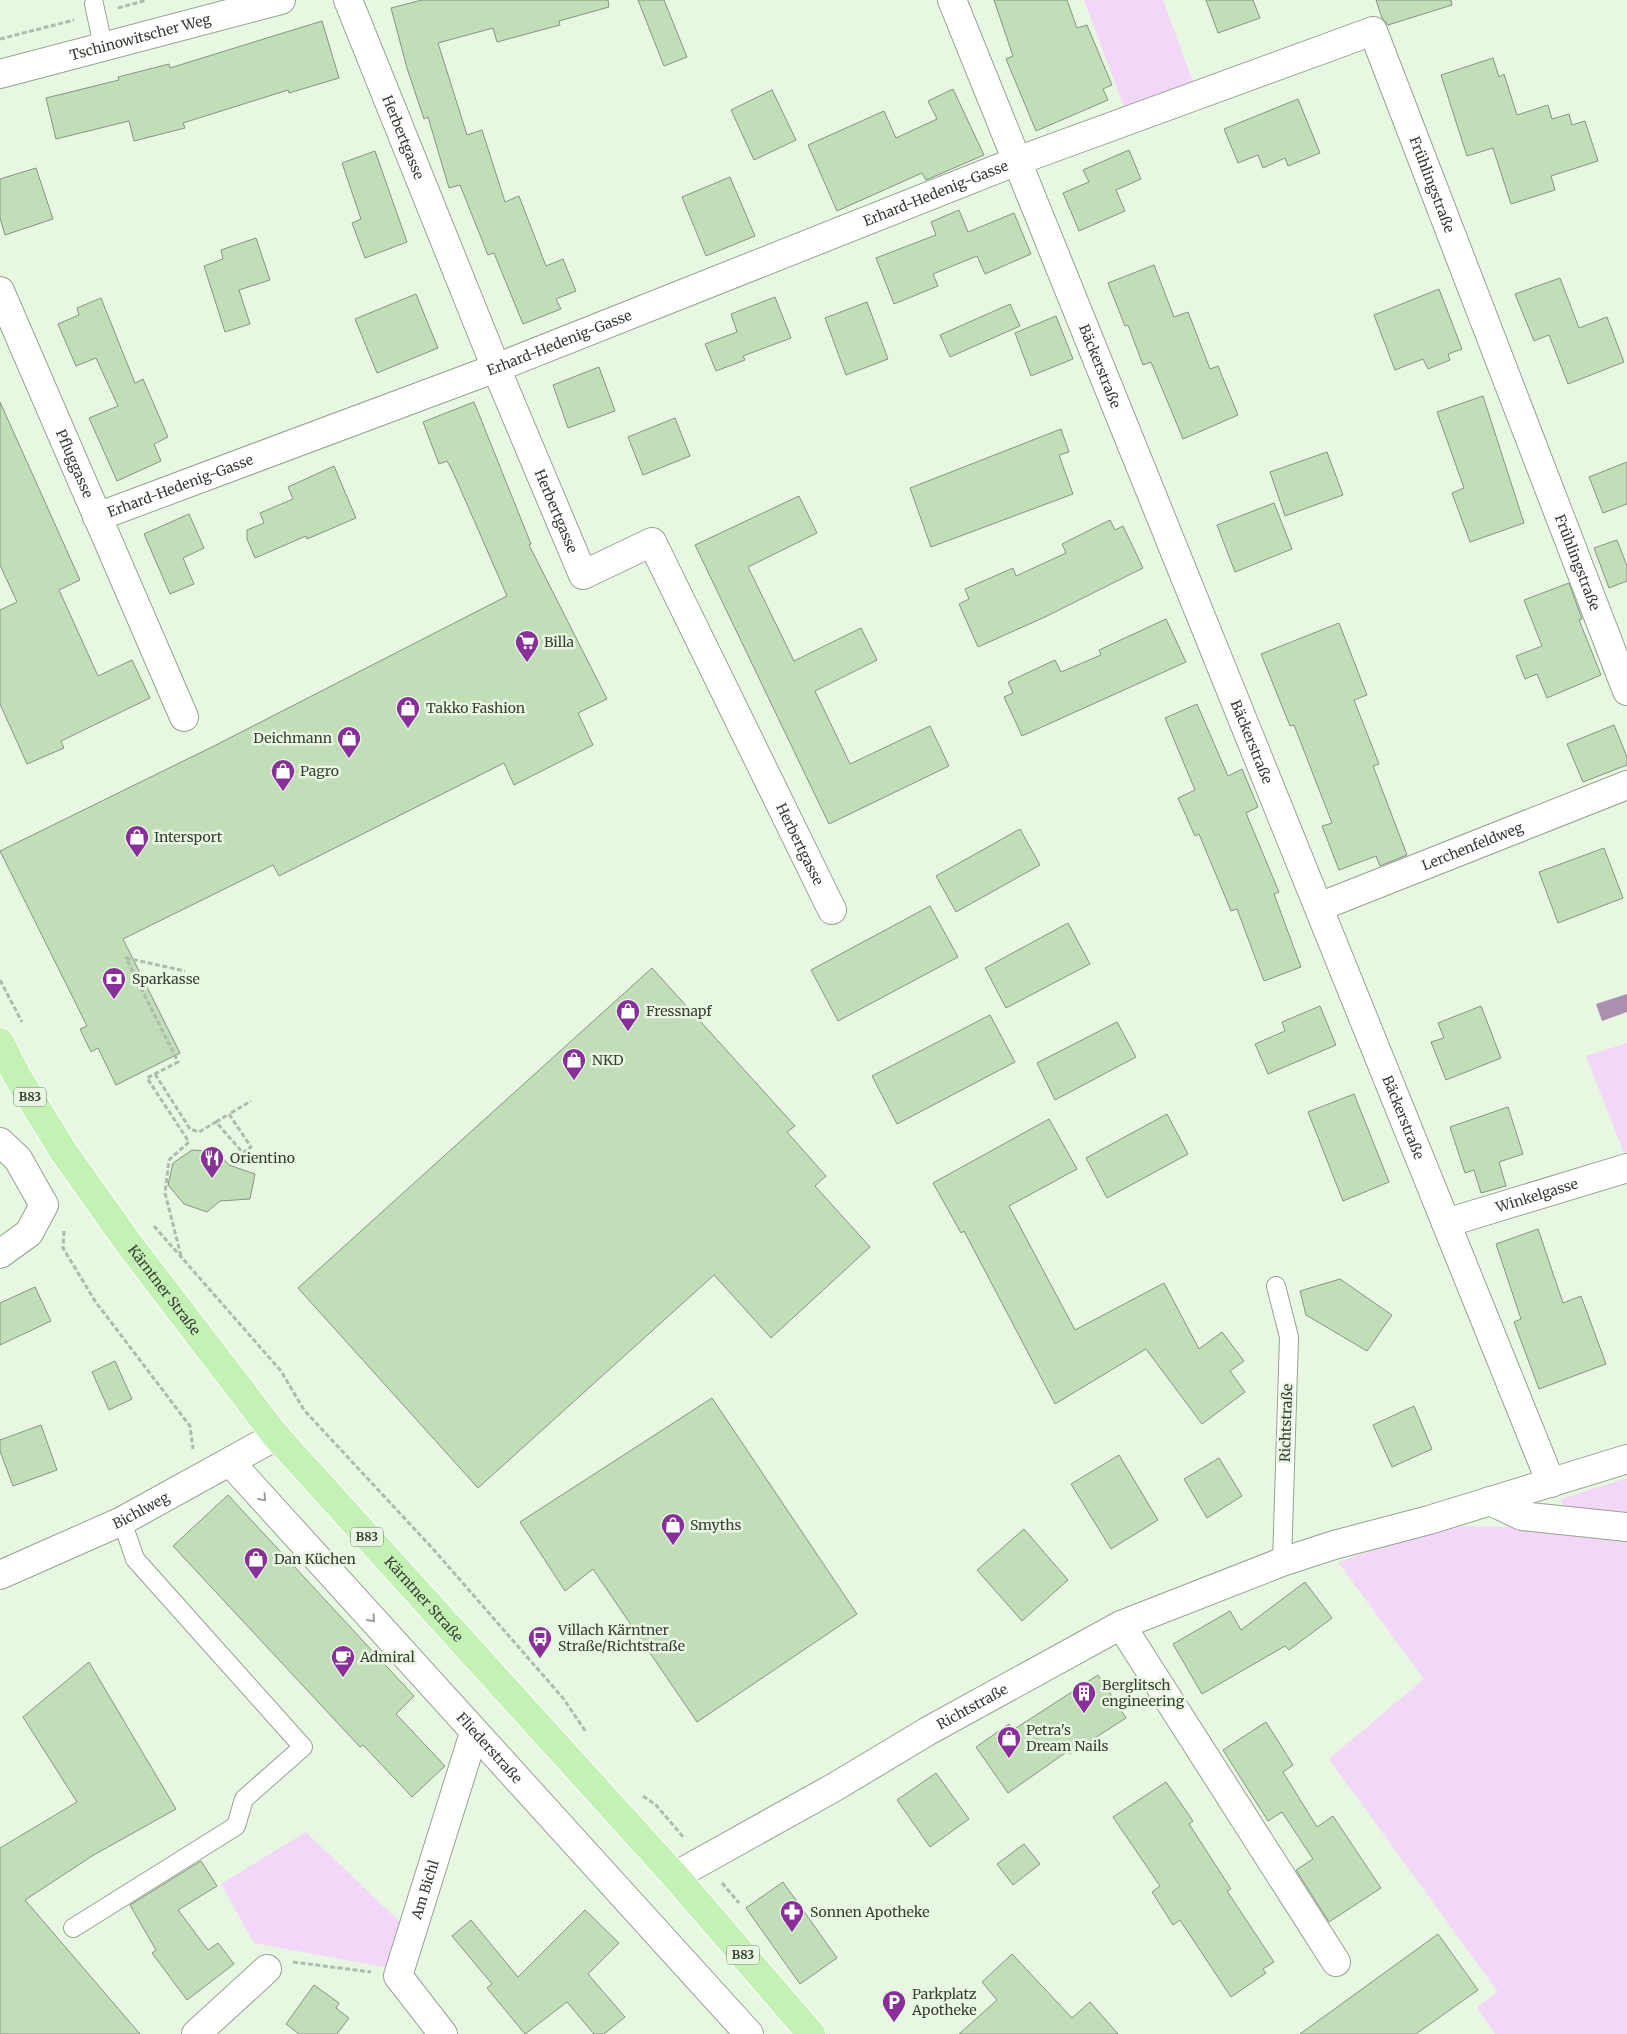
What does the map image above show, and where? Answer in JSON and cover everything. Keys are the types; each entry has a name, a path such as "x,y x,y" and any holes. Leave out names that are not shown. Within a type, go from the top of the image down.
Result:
{"main road":[{"name":"Kärntner Straße","path":"0,1042 17,1076 63,1151 129,1244 276,1436 675,1876 811,2034"}],"street":[{"name":"Tschinowitscher Weg","path":"0,74 280,0"},
{"name":"Herbertgasse","path":"348,0 496,368 583,575 652,542 832,910"},
{"name":"Bäckerstraße","path":"952,0 1551,1483"},
{"name":"Frühlingstraße","path":"1017,162 1373,32 1627,691"},
{"name":"Erhard-Hedenig-Gasse","path":"97,517 496,368 1017,162"},
{"name":"Pfluggasse","path":"0,291 184,717"},
{"name":"Lerchenfeldweg","path":"1319,907 1627,785"},
{"path":"0,1142 18,1159 44,1205 29,1233 0,1254"},
{"name":"Winkelgasse","path":"1446,1223 1627,1168"},
{"name":"Bichlweg","path":"0,1575 122,1521 276,1436"},
{"name":"Richtstraße","path":"675,1876 833,1788 928,1731 1121,1625 1282,1562 1627,1459"},
{"name":"Fliederstraße","path":"230,1462 749,2034"},
{"path":"1490,1501 1522,1516 1627,1527"},
{"path":"1121,1625 1336,1962"},
{"name":"Am Bichl","path":"398,1976 474,1733"},
{"path":"196,2034 267,1969"},
{"path":"398,1976 443,2034"}],"lane":[{"path":"94,4 103,46"},
{"name":"Richtstraße","path":"1276,1286 1289,1337 1282,1562"},
{"path":"74,1928 236,1826 244,1799 303,1748 135,1559 122,1521"}],"path":[{"path":"182,1256 165,1193 169,1160 189,1142 147,1078 178,1062 126,958 184,971"},
{"path":"0,980 26,1029"},
{"path":"155,1074 190,1129 199,1132 251,1101"},
{"path":"216,1122 243,1154 251,1148 229,1114"},
{"path":"149,1221 182,1256 281,1371 304,1410 434,1550 563,1698 590,1739"},
{"path":"64,1224 63,1248 94,1301 190,1426 193,1450"},
{"path":"635,1790 656,1805 664,1815"},
{"path":"267,1969 292,1962 398,1976"}],"shaded area":[{"path":"1084,0 1163,0 1193,82 1124,107"},
{"path":"1627,994 1627,1012 1602,1021 1596,1004"},
{"path":"1627,1043 1627,1152 1624,1153 1586,1056"},
{"path":"1627,1478 1627,1520 1566,1513 1561,1499"},
{"path":"1445,1526 1535,1527 1624,1538 1627,1542 1627,2034 1495,2034 1477,2007 1498,1992 1329,1759 1424,1679 1338,1562"},
{"path":"306,1832 404,1926 389,1968 254,1943 221,1884"}],"building":[{"path":"422,0 608,0 609,7 559,21 560,25 497,42 493,28 438,43 467,135 482,130 505,202 519,196 546,266 563,259 576,291 556,299 561,309 523,324 494,253 488,255 460,185 449,188 428,117 424,119 407,68 391,8"},
{"path":"638,0 664,0 687,57 664,66"},
{"path":"994,0 1067,0 1077,28 1087,25 1112,85 1103,89 1108,100 1036,131 1006,59 1013,56"},
{"path":"1206,0 1253,0 1260,18 1218,33"},
{"path":"1376,0 1451,0 1452,5 1388,25 1382,18"},
{"path":"322,21 339,78 289,93 288,90 183,123 185,128 134,141 129,121 56,139 46,98 119,80 118,77 169,64 170,68"},
{"path":"1493,58 1499,77 1504,74 1517,115 1548,105 1552,119 1569,114 1572,125 1585,121 1598,161 1551,176 1555,190 1511,204 1493,148 1467,156 1441,75"},
{"path":"953,89 984,155 926,180 922,173 837,211 808,145 884,111 896,138 937,119 928,101"},
{"path":"772,90 796,140 754,160 731,110"},
{"path":"1298,99 1320,153 1288,166 1285,158 1263,168 1258,155 1238,163 1224,129"},
{"path":"1129,150 1141,179 1116,190 1125,211 1079,231 1063,193 1089,182 1083,170"},
{"path":"375,151 407,242 365,258 352,223 361,219 342,163"},
{"path":"36,168 53,219 5,235 0,218 0,179"},
{"path":"730,177 755,236 706,256 682,197"},
{"path":"959,210 968,232 1014,213 1031,254 985,274 977,256 933,274 938,286 894,304 876,258 936,235 931,222"},
{"path":"256,238 270,280 239,290 250,324 225,332 204,266 223,259 221,250"},
{"path":"1154,265 1174,317 1188,312 1210,369 1218,366 1238,415 1183,439 1151,362 1143,365 1128,325 1125,326 1108,283"},
{"path":"1560,278 1579,328 1607,317 1624,362 1568,384 1549,335 1534,341 1515,294"},
{"path":"1439,289 1462,349 1448,354 1450,360 1428,369 1423,359 1395,370 1374,315"},
{"path":"416,294 438,348 377,373 355,319"},
{"path":"775,297 791,338 743,356 745,360 716,371 705,344 737,332 731,314"},
{"path":"101,298 135,383 143,379 168,437 154,444 161,461 117,481 89,418 118,406 96,358 76,366 58,324 79,315 77,308"},
{"path":"867,302 888,359 846,375 825,318"},
{"path":"1010,304 1020,326 950,357 940,335"},
{"path":"1056,316 1073,359 1031,376 1015,333"},
{"path":"599,367 615,411 568,428 553,385"},
{"path":"1483,396 1524,523 1470,542 1452,493 1464,488 1437,412"},
{"path":"0,402 80,580 59,590 98,676 132,660 150,698 61,741 64,748 27,764 0,704 0,610 17,602 0,565"},
{"path":"474,402 531,544 529,545 607,699 578,713 593,745 514,785 504,763 279,876 273,865 123,939 180,1053 116,1085 98,1048 91,1052 80,1029 87,1026 0,851 214,746 507,596 453,472 447,461 439,464 423,422"},
{"path":"675,418 690,456 643,475 628,437"},
{"path":"1061,429 1069,452 1059,455 1073,494 931,547 910,488"},
{"path":"1327,452 1343,495 1285,516 1270,472"},
{"path":"1627,462 1627,504 1603,513 1589,477"},
{"path":"334,466 356,518 307,539 306,536 255,558 247,539 247,530 264,523 260,513 293,499 288,487"},
{"path":"799,496 817,533 748,567 794,661 861,628 877,660 815,691 850,764 930,726 949,766 829,824 695,545"},
{"path":"1274,503 1292,549 1235,572 1217,525"},
{"path":"189,514 204,548 183,558 194,584 170,594 144,534"},
{"path":"1110,520 1115,530 1123,526 1143,568 1045,617 978,647 959,604 969,599 965,589 1013,568 1016,576 1066,553 1062,544"},
{"path":"1617,540 1627,566 1627,581 1609,588 1594,548"},
{"path":"1569,583 1582,619 1579,620 1601,675 1547,698 1537,674 1525,679 1516,656 1542,646 1524,600"},
{"path":"1166,619 1186,662 1022,736 1004,697 1013,693 1008,682 1055,660 1061,672 1101,655 1099,650"},
{"path":"1339,623 1367,695 1354,700 1379,764 1373,766 1407,855 1380,866 1376,856 1339,870 1322,826 1332,823 1294,725 1290,726 1261,654"},
{"path":"1197,704 1228,776 1242,769 1258,807 1246,813 1279,892 1274,894 1301,967 1264,981 1237,909 1231,911 1199,834 1195,836 1178,798 1195,790 1165,718"},
{"path":"1614,725 1627,757 1627,765 1583,782 1567,744"},
{"path":"1020,829 1040,865 956,912 936,876"},
{"path":"1604,848 1623,898 1558,923 1539,872"},
{"path":"930,906 958,957 838,1021 811,970"},
{"path":"1068,923 1090,964 1006,1008 985,968"},
{"path":"652,968 795,1126 787,1132 826,1176 815,1186 870,1247 771,1338 714,1275 478,1488 298,1288"},
{"path":"1320,1006 1336,1045 1268,1074 1255,1044 1285,1031 1282,1022"},
{"path":"1481,1006 1501,1058 1446,1080 1431,1042 1444,1038 1438,1023"},
{"path":"990,1015 1015,1062 897,1124 872,1076"},
{"path":"1117,1022 1136,1057 1055,1100 1037,1063"},
{"path":"1354,1094 1389,1182 1343,1201 1308,1112"},
{"path":"1508,1107 1523,1154 1499,1162 1506,1186 1481,1193 1474,1170 1465,1173 1450,1127"},
{"path":"1167,1114 1188,1154 1107,1198 1086,1158"},
{"path":"1049,1119 1077,1169 1009,1206 1075,1330 1164,1283 1199,1349 1222,1332 1244,1361 1230,1371 1245,1392 1202,1424 1146,1349 1055,1404 964,1231 961,1233 933,1183"},
{"name":"Orientino","path":"192,1150 217,1152 229,1165 255,1174 250,1199 220,1201 207,1212 184,1204 168,1185 173,1163"},
{"path":"1538,1229 1563,1303 1581,1296 1606,1364 1539,1389 1514,1322 1521,1319 1496,1244"},
{"path":"1340,1279 1392,1315 1367,1351 1306,1315 1300,1291"},
{"path":"35,1287 51,1321 0,1345 0,1303"},
{"path":"115,1361 132,1399 109,1410 92,1372"},
{"name":"Smyths","path":"712,1398 857,1614 697,1722 593,1569 565,1591 520,1522"},
{"path":"1414,1406 1432,1449 1392,1467 1373,1425"},
{"path":"41,1425 57,1470 13,1486 0,1451 0,1440"},
{"path":"1119,1455 1158,1520 1111,1549 1071,1484"},
{"path":"1219,1458 1242,1496 1207,1518 1184,1479"},
{"path":"228,1495 414,1696 396,1714 445,1766 412,1797 363,1745 360,1747 173,1546"},
{"path":"1024,1529 1068,1580 1022,1621 977,1570"},
{"path":"1305,1582 1332,1618 1289,1650 1285,1646 1202,1694 1173,1644 1230,1611 1241,1630"},
{"path":"89,1662 176,1809 92,1856 25,1900 140,2034 0,2034 0,1848 77,1802 23,1717"},
{"path":"1098,1675 1126,1718 1070,1754 1068,1751 1008,1793 976,1747 1009,1724 1013,1730"},
{"path":"1266,1722 1293,1765 1283,1772 1317,1827 1333,1816 1381,1888 1329,1922 1296,1870 1313,1859 1282,1812 1268,1821 1223,1750"},
{"path":"936,1773 969,1819 930,1847 897,1800"},
{"path":"1166,1782 1193,1821 1189,1824 1231,1889 1227,1891 1274,1962 1263,1969 1266,1973 1231,1997 1180,1920 1173,1925 1152,1892 1160,1886 1113,1817"},
{"path":"1024,1844 1040,1864 1013,1885 997,1864"},
{"path":"201,1861 217,1886 178,1910 208,1950 218,1943 234,1964 187,2000 152,1953 156,1950 130,1905"},
{"name":"Sonnen Apotheke","path":"783,1882 837,1958 800,1984 746,1908"},
{"path":"585,1910 619,1943 588,1974 625,2017 604,2034 594,2034 567,2002 525,2034 487,1988 492,1984 452,1936 471,1920 518,1977"},
{"path":"1438,1934 1478,1990 1416,2034 1300,2034"},
{"path":"1012,1954 1072,2018 1090,2002 1118,2034 959,2034 997,2000 982,1982"},
{"path":"314,1985 339,2003 336,2008 349,2018 337,2034 299,2034 286,2024"}],"place":[{"name":"Billa","path":"527,663"},
{"name":"Takko Fashion","path":"408,729"},
{"name":"Deichmann","path":"349,759"},
{"name":"Pagro","path":"283,792"},
{"name":"Intersport","path":"137,858"},
{"name":"Sparkasse","path":"114,1000"},
{"name":"Fressnapf","path":"628,1032"},
{"name":"NKD","path":"574,1081"},
{"name":"Orientino","path":"212,1179"},
{"name":"Smyths","path":"673,1546"},
{"name":"Dan Küchen","path":"256,1580"},
{"name":"Villach Kärntner Straße/Richtstraße","path":"540,1659"},
{"name":"Admiral","path":"343,1678"},
{"name":"Berglitsch engineering","path":"1084,1714"},
{"name":"Petra's Dream Nails","path":"1009,1759"},
{"name":"Sonnen Apotheke","path":"792,1933"},
{"name":"Parkplatz Apotheke","path":"894,2023"}]}
